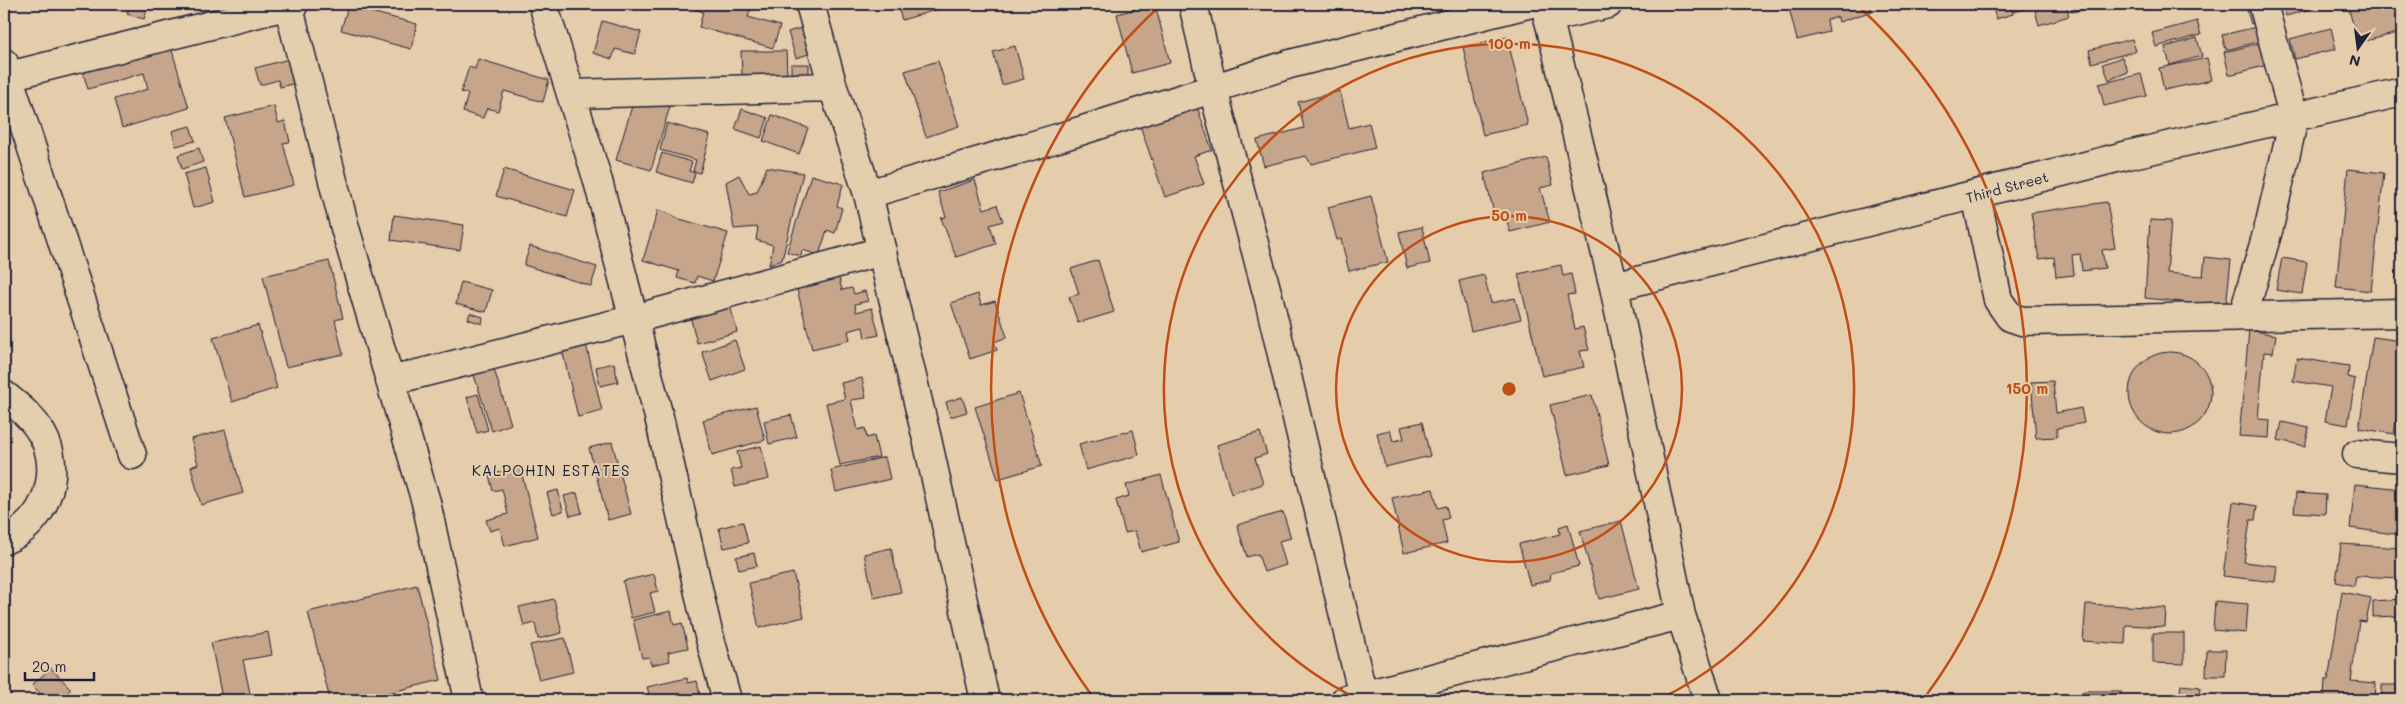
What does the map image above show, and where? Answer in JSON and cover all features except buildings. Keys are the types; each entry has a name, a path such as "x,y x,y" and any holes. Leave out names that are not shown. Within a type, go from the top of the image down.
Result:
{"street":[{"path":"132,455 6,70 290,4 345,228 426,502 469,700"},
{"path":"543,4 598,181 686,531 707,628 727,700"},
{"path":"810,4 832,87 868,194 940,494 985,700"},
{"path":"1194,4 1213,89 1269,300 1354,698 1681,615"},
{"path":"868,194 1058,138 1290,64 1540,9 1608,4"},
{"path":"2243,316 2268,227 2294,118 2263,4"},
{"path":"1540,9 1614,286 1681,615 1708,700"},
{"path":"571,94 832,87"},
{"name":"Third Street","path":"1614,286 2128,155 2402,92"},
{"path":"1976,195 1998,300 2010,317 2022,322 2402,314"},
{"path":"390,381 634,320 882,251"},
{"path":"4,396 23,410 42,434 50,458 50,482 45,502 32,522 4,540"},
{"path":"2357,454 2402,458"}],"district":[{"name":"KALPOHIN ESTATES","path":"551,470"}]}
